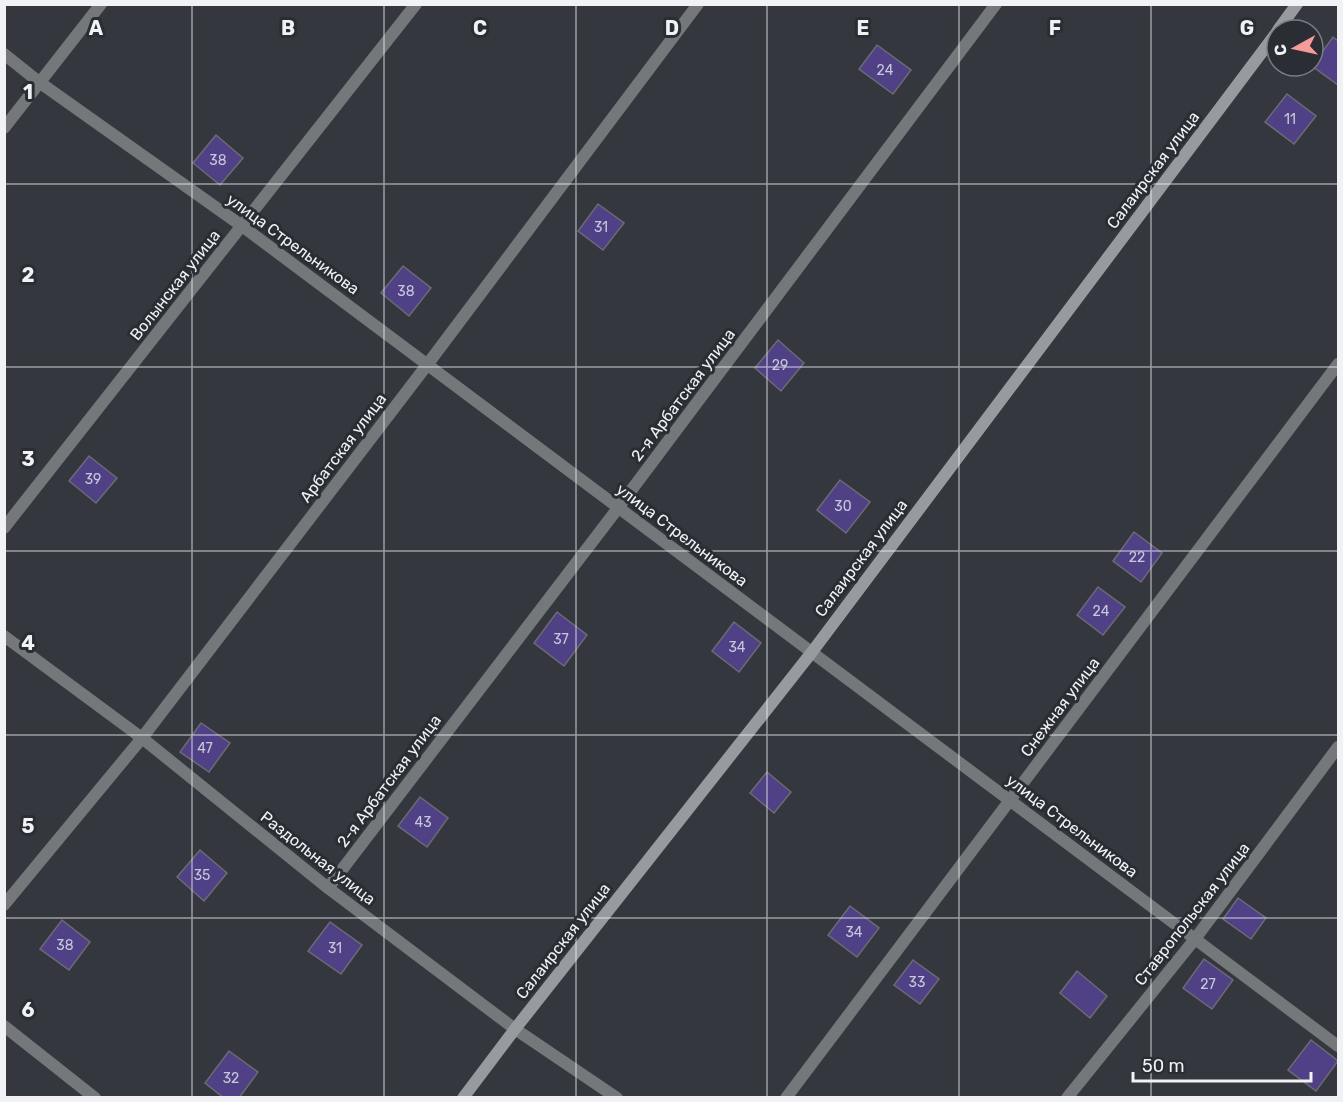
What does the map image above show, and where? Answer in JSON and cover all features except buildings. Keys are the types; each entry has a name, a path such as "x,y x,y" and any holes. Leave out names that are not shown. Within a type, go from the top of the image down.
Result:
{"street":[{"path":"4,128 101,4"},
{"name":"Волынская улица","path":"4,528 416,4"},
{"name":"Арбатская улица","path":"4,905 142,738 427,365 698,4"},
{"name":"2-я Арбатская улица","path":"328,888 618,508 996,4"},
{"name":"Салаирская улица","path":"1287,18 1297,4"},
{"name":"Салаирская улица","path":"463,1098 812,652 1265,48"},
{"name":"улица Стрельникова","path":"4,54 39,82 242,226 1338,1046"},
{"name":"Снежная улица","path":"786,1098 1338,364"},
{"name":"Раздольная улица","path":"4,636 142,738 328,888 515,1029 617,1098"},
{"name":"Ставропольская улица","path":"1067,1098 1195,939 1338,747"},
{"path":"4,1026 95,1098"}]}
